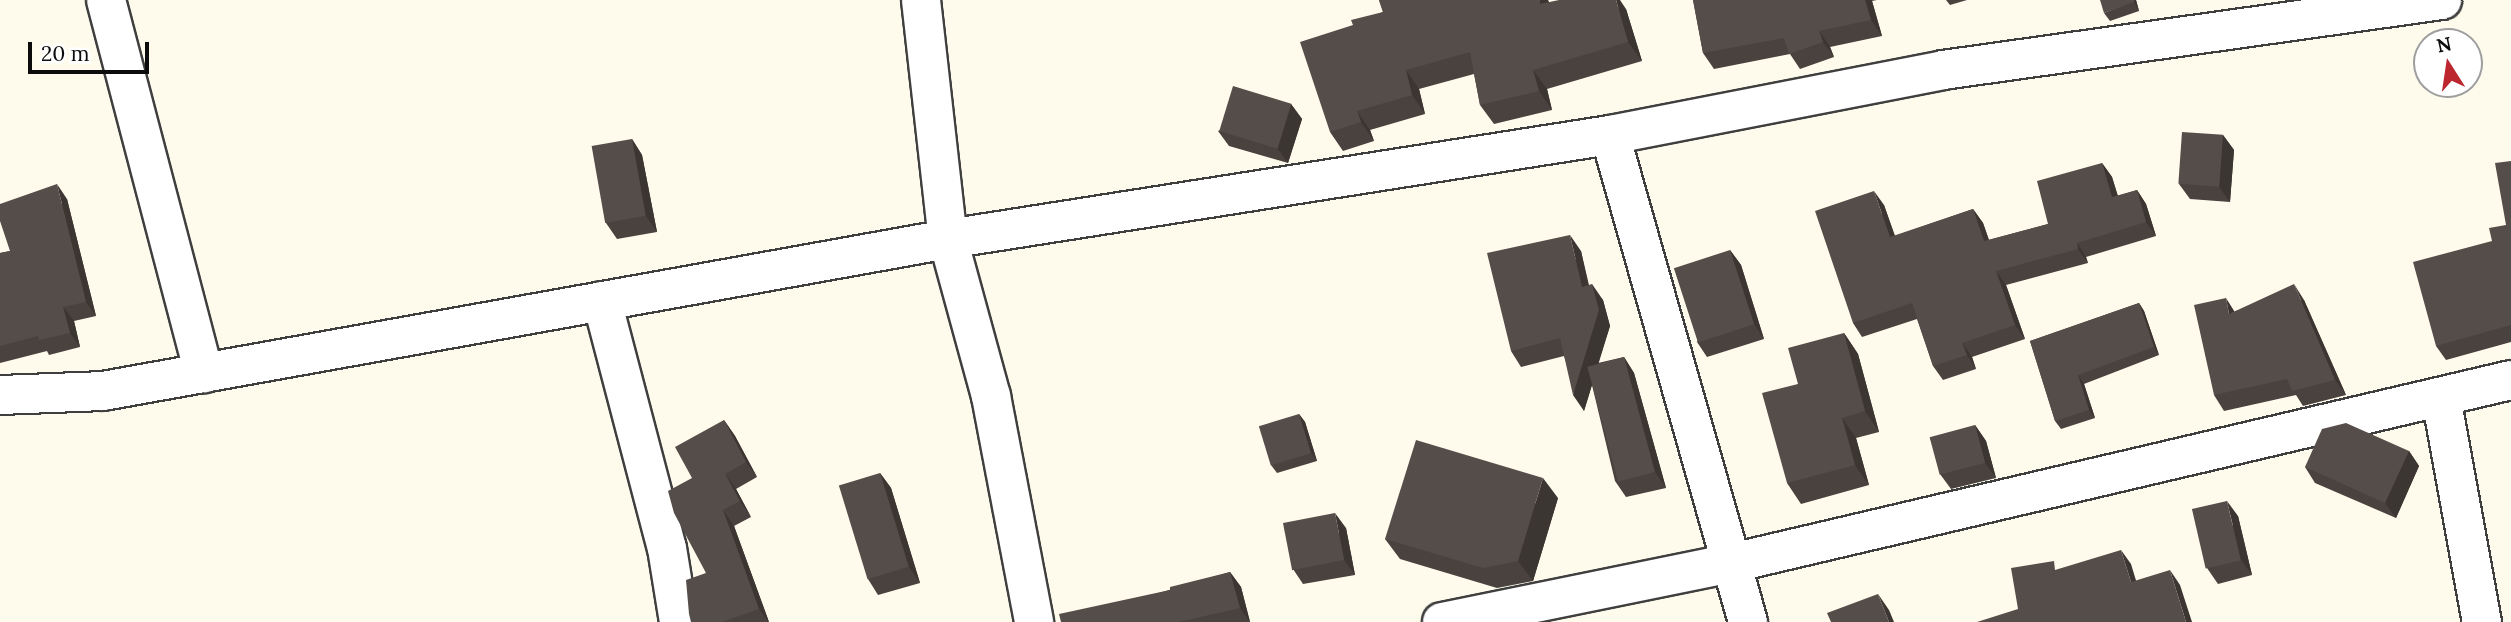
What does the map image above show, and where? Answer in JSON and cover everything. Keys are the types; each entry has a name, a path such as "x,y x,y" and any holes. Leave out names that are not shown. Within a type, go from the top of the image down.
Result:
{"street":[{"path":"106,0 204,373"},
{"path":"921,0 948,239 991,396 1034,622"},
{"path":"0,395 103,391 948,239 1611,135 1943,70 2442,0"},
{"path":"1611,135 1748,622"},
{"path":"602,301 667,548 679,622"},
{"path":"1442,622 1732,563 2511,380"},
{"path":"2441,397 2482,622"}],"building":[{"path":"1379,0 1540,0 1540,4 1559,0 1616,0 1628,42 1533,70 1539,91 1480,105 1470,52 1406,70 1412,95 1357,111 1361,122 1330,132 1300,42 1353,25 1351,20 1383,12"},
{"path":"1693,0 1865,0 1871,20 1819,31 1823,42 1789,54 1784,38 1703,53"},
{"path":"2100,0 2133,0 2134,2 2104,13"},
{"path":"1233,86 1291,104 1278,149 1219,131"},
{"path":"2182,132 2223,135 2219,187 2178,184"},
{"path":"632,139 646,216 605,223 592,146"},
{"path":"2511,161 2511,325 2436,346 2413,262 2492,241 2489,228 2506,225 2495,163"},
{"path":"2102,163 2112,197 2137,190 2146,222 2077,243 2078,249 1996,271 2015,325 1962,343 1967,355 1933,366 1912,303 1853,323 1815,211 1874,191 1890,237 1973,209 1984,241 2048,224 2037,181"},
{"path":"57,184 86,302 63,307 70,333 39,340 38,336 0,346 0,253 10,251 0,221 0,204"},
{"path":"1570,235 1582,287 1592,284 1599,310 1573,395 1560,338 1511,351 1487,253"},
{"path":"1730,250 1754,324 1698,342 1674,268"},
{"path":"2294,284 2335,380 2292,391 2287,379 2214,395 2194,305 2226,298 2229,314"},
{"path":"2139,303 2154,347 2078,375 2089,410 2055,421 2030,341"},
{"path":"1844,333 1865,411 1842,418 1855,465 1787,483 1762,393 1798,384 1788,348"},
{"path":"1624,357 1655,472 1618,482 1587,367"},
{"path":"1299,414 1311,453 1271,465 1259,426"},
{"path":"724,420 746,462 725,474 740,501 723,510 759,609 722,622 691,622 686,580 706,573 674,513 668,491 692,478 675,447"},
{"path":"2346,423 2409,451 2385,503 2305,467 2322,429"},
{"path":"1975,425 1985,463 1940,475 1930,437"},
{"path":"1416,440 1543,478 1518,561 1483,568 1385,539"},
{"path":"880,473 909,567 868,579 839,486"},
{"path":"2227,501 2241,560 2206,569 2192,509"},
{"path":"1335,513 1344,560 1292,570 1283,523"},
{"path":"2121,550 2131,582 2170,570 2186,622 1977,622 2018,609 2011,568 2054,561 2055,570"},
{"path":"1230,572 1240,608 1179,622 1061,622 1059,614 1170,590 1170,587"},
{"path":"1878,594 1889,622 1831,622 1827,613"}]}
